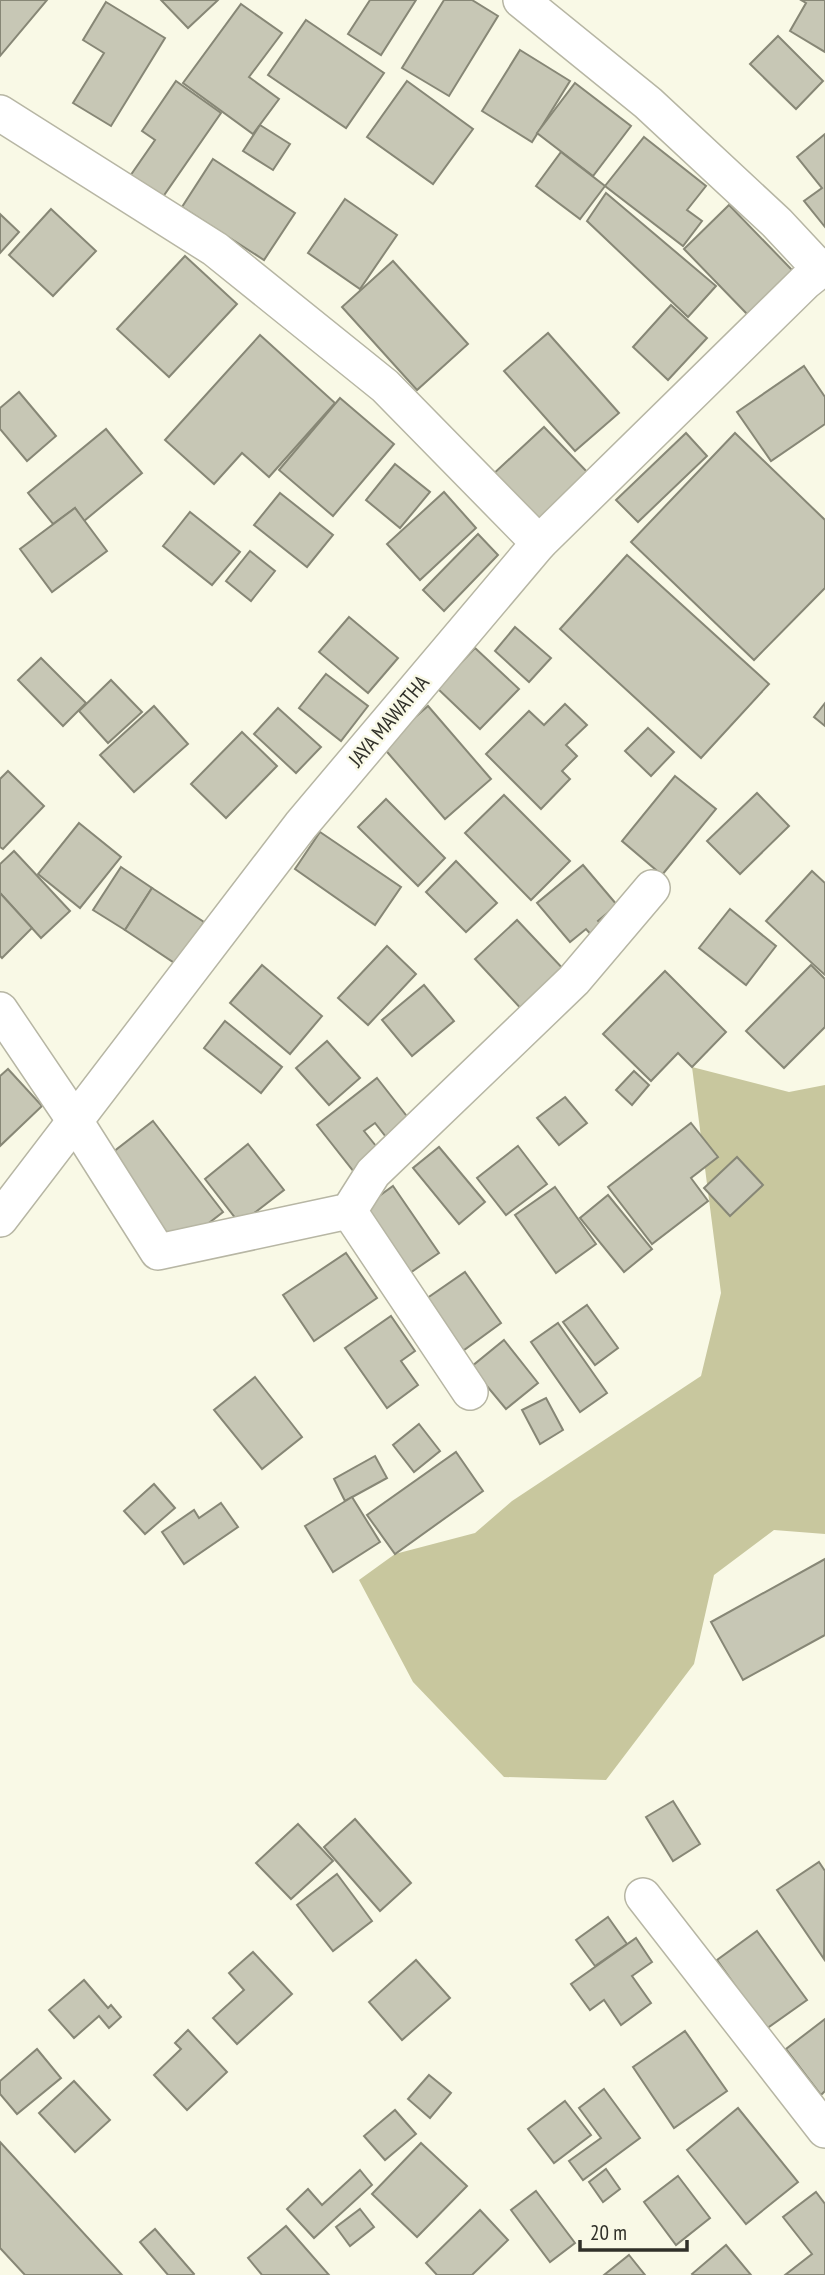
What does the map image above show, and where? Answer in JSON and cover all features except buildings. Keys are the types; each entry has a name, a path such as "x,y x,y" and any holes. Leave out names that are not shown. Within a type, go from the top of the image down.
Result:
{"street":[{"path":"521,0 648,103 777,223 819,280"},
{"path":"0,113 215,249 385,386 539,543"},
{"name":"JAYA MAWATHA","path":"0,1219 301,825 539,543 819,280"},
{"path":"0,1010 75,1121 158,1252 349,1211 373,1173 574,980 652,888"},
{"path":"349,1211 470,1392"},
{"path":"643,1896 825,2130"}],"green space":[{"path":"692,1067 789,1092 825,1085 825,1534 774,1530 714,1575 694,1664 606,1780 504,1777 413,1682 359,1580 395,1554 475,1533 512,1501 701,1376 721,1293"}]}
